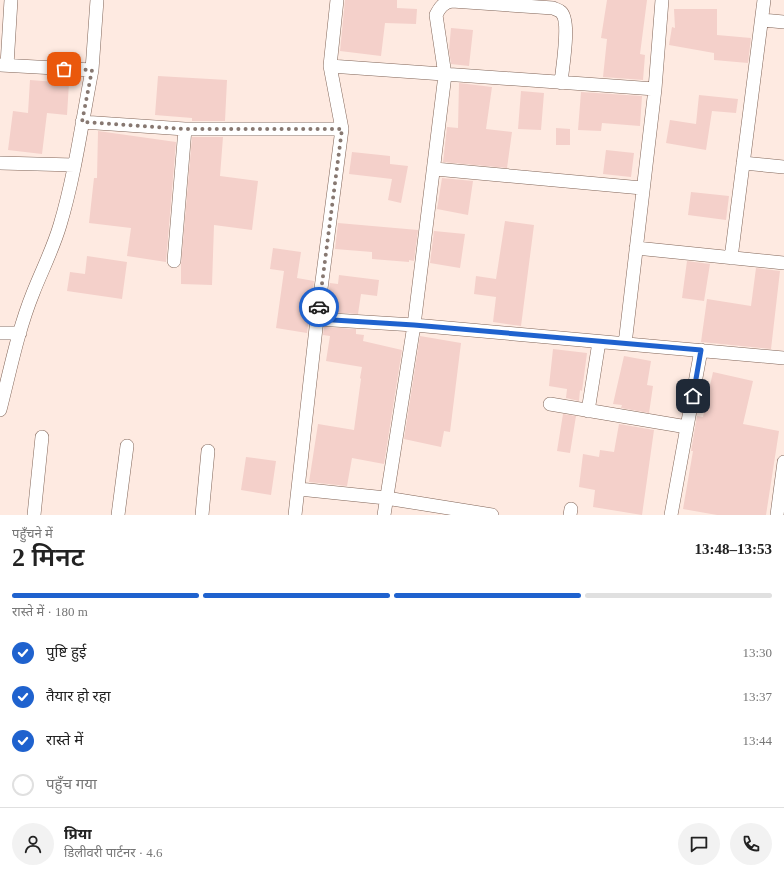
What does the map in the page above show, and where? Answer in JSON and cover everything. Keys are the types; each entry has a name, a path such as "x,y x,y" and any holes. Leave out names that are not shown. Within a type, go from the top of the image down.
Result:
{"street":[{"path":"11,0 4,65 92,70"},
{"path":"0,410 20,333 33,292 50,256 60,224 74,165 92,70 97,0"},
{"path":"295,515 317,319 342,129 330,66 337,0"},
{"path":"625,344 642,188 655,89 662,0"},
{"path":"730,258 764,0"},
{"path":"384,515 414,325 435,169 445,75 436,15 439,8 445,1 452,1 553,8 561,12 566,20 566,31 560,83"},
{"path":"762,20 784,22"},
{"path":"330,66 655,89"},
{"path":"82,122 185,129 342,129"},
{"path":"174,261 185,129"},
{"path":"0,163 74,165"},
{"path":"743,163 784,167"},
{"path":"435,169 642,188"},
{"path":"636,248 784,263"},
{"path":"317,319 414,325 784,358"},
{"path":"0,334 20,333"},
{"path":"588,411 599,342"},
{"path":"671,515 701,350"},
{"path":"550,404 687,427"},
{"path":"34,515 42,436"},
{"path":"118,515 127,446"},
{"path":"202,515 208,451"},
{"path":"777,515 782,491 784,462"},
{"path":"298,489 386,498 476,514 492,515"}],"building":[{"path":"345,0 397,0 397,8 417,9 416,24 385,23 381,56 340,51"},
{"path":"607,0 647,0 640,54 645,55 643,80 603,77 607,39 601,38"},
{"path":"674,9 717,9 717,35 751,38 748,63 714,60 714,53 669,45 672,27 675,28"},
{"path":"451,28 473,30 469,66 451,64 449,50"},
{"path":"158,76 227,80 225,121 192,121 192,118 155,115"},
{"path":"30,80 69,83 67,115 47,113 42,154 8,150 13,111 28,113"},
{"path":"459,83 492,87 486,129 512,132 507,168 443,162 447,127 458,128"},
{"path":"521,91 544,93 541,130 518,129"},
{"path":"581,92 642,96 640,126 602,123 601,131 578,130"},
{"path":"699,95 738,99 736,113 712,111 706,150 666,143 670,120 696,124"},
{"path":"556,128 570,129 570,145 556,145"},
{"path":"98,131 176,142 166,262 127,256 131,228 89,223 94,178 97,178"},
{"path":"192,137 223,137 220,176 258,181 252,230 214,225 212,285 181,284 181,265"},
{"path":"606,150 634,153 631,177 603,174"},
{"path":"352,152 390,156 390,164 408,166 401,203 388,200 392,179 349,174"},
{"path":"442,178 473,181 468,215 437,209"},
{"path":"691,192 729,196 726,220 688,215"},
{"path":"505,221 534,225 521,326 493,322 496,297 474,294 476,276 496,279"},
{"path":"338,223 418,230 414,261 409,260 409,262 372,259 372,252 335,249"},
{"path":"434,231 465,234 460,268 430,263"},
{"path":"273,248 301,252 297,278 314,281 307,333 276,328 284,271 270,269"},
{"path":"87,256 127,262 122,299 67,291 70,272 85,274"},
{"path":"687,261 710,264 704,301 682,298"},
{"path":"756,268 780,271 771,349 701,342 707,299 751,306"},
{"path":"339,275 379,280 377,296 361,294 358,314 326,312 330,283 338,284"},
{"path":"324,327 356,329 356,334 364,335 363,341 402,350 384,464 352,458 347,486 309,482 318,424 354,430 361,379 362,367 326,361 330,336 323,335"},
{"path":"420,336 461,343 450,432 444,431 441,447 404,439"},
{"path":"553,349 587,353 582,391 580,390 579,401 566,398 567,389 549,386"},
{"path":"624,356 651,361 647,385 653,386 649,413 621,408 622,405 613,404"},
{"path":"713,372 753,381 743,424 779,431 766,515 717,515 683,509 693,451 691,451 697,416 703,417"},
{"path":"563,414 576,416 570,453 557,451"},
{"path":"619,424 654,430 642,515 593,507 595,490 579,487 583,454 599,457 600,450 614,452"},
{"path":"246,457 276,461 271,495 241,490"}],"way so far":[{"path":"64,69 92,70 82,122 185,129 342,129 319,307"}],"route":[{"path":"319,307 317,319 414,325 701,350 693,396"}]}
